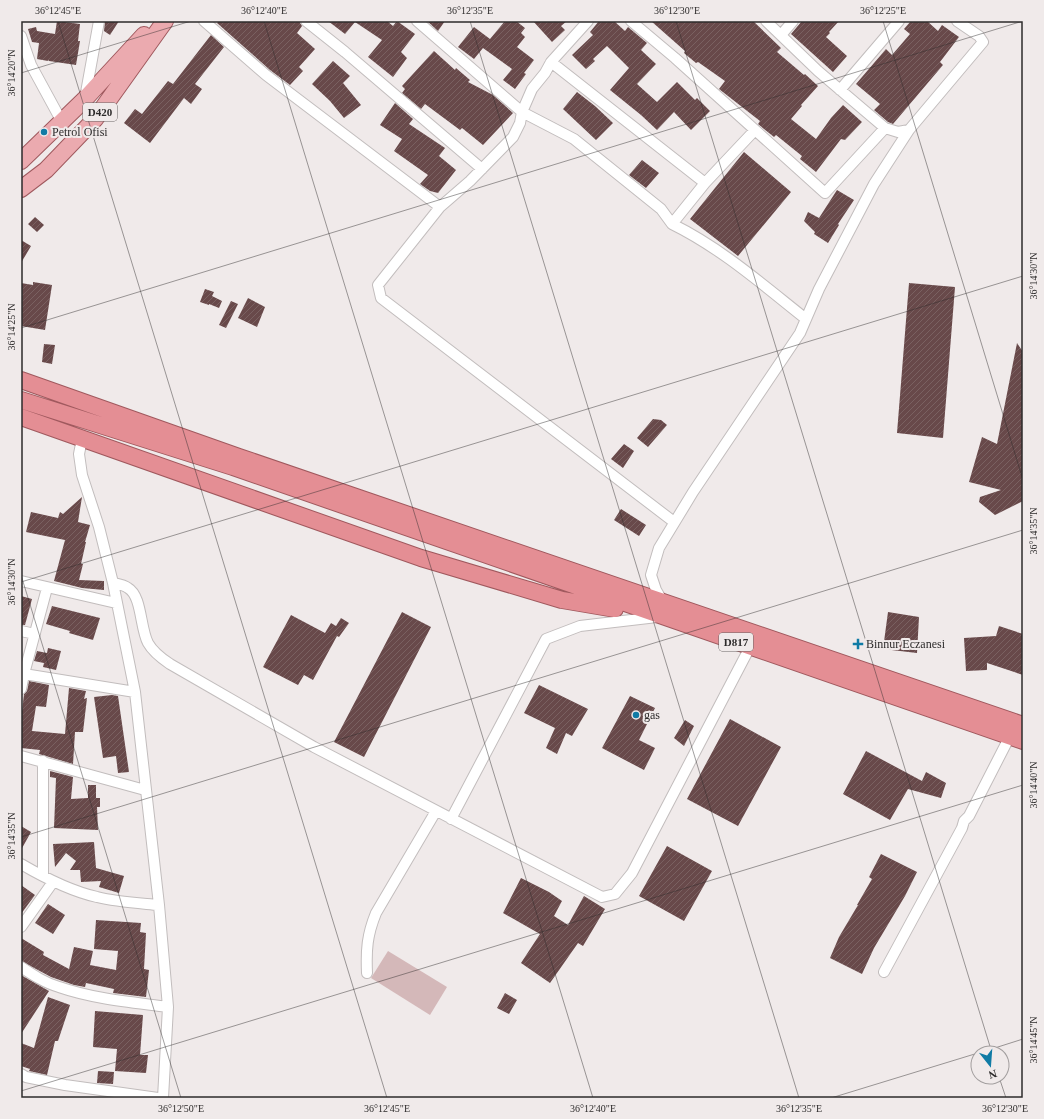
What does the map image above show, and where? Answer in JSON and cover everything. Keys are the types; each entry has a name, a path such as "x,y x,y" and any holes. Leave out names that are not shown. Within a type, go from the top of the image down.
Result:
{"highway":[{"path":"21,380 247,460 452,537"},
{"path":"21,400 452,537"},
{"path":"21,417 421,558 562,600 662,609"},
{"name":"D817","path":"452,537 662,609 1023,725"},
{"name":"D817","path":"662,609 750,647 1016,738"}],"main road":[{"name":"D420","path":"21,161 84,100 157,21"},
{"name":"D420","path":"21,189 46,170 94,120 165,21"}],"street":[{"path":"84,100 98,21"},
{"path":"204,21 266,75 440,207"},
{"path":"306,21 345,52 482,168"},
{"path":"417,21 522,112 574,139 661,209 672,224 688,232 744,270 806,319"},
{"path":"588,21 551,62 545,73 532,89 522,112 520,123 513,137 440,207 378,285 381,298 674,522"},
{"path":"631,21 675,58 825,193 885,128"},
{"path":"766,21 818,71 885,128 898,132 909,130"},
{"path":"781,35 793,21"},
{"path":"840,90 899,21"},
{"path":"451,819 546,639 580,626 662,609 651,575 659,548 693,492 800,333 819,289 874,184 909,130 983,42 979,36 957,21"},
{"path":"21,36 31,65 62,122"},
{"path":"21,55 31,65"},
{"path":"551,62 705,183"},
{"path":"672,224 705,183 755,130"},
{"path":"82,438 79,454 82,476 99,527 113,583 134,692 159,905 168,1007 163,1098"},
{"path":"21,581 116,603"},
{"path":"113,583 128,588 133,592 147,642 160,657 204,685 314,747 602,897 615,894 632,873 750,647"},
{"path":"21,689 47,588"},
{"path":"21,631 35,634"},
{"path":"24,674 134,692"},
{"path":"884,972 962,828 964,821 969,816 1016,738"},
{"path":"21,756 145,790"},
{"path":"43,761 43,876"},
{"path":"367,973 366,949 370,928 380,907 436,811"},
{"path":"21,864 53,882 98,898 159,905"},
{"path":"21,927 53,882"},
{"path":"21,967 58,987 114,1000 168,1007"},
{"path":"23,1078 158,1098"}],"shaded area":[{"path":"388,951 447,987 430,1015 371,978"}],"building":[{"path":"57,21 80,24 78,41 80,41 76,65 37,59 39,43 32,42 28,29 36,27 37,31 55,34"},
{"path":"105,21 119,21 110,35 104,31"},
{"path":"219,21 299,21 302,26 297,33 315,49 299,67 303,71 290,85 270,70 217,23"},
{"path":"328,21 387,21 393,26 397,21 415,34 401,52 407,58 393,77 368,57 382,40 355,22 345,34"},
{"path":"427,21 445,21 438,31"},
{"path":"505,21 516,21 525,28 521,33 525,37 517,47 534,60 524,73 526,74 515,89 503,80 512,69 483,48 474,59 458,47 474,27 490,39"},
{"path":"533,21 567,21 561,26 565,30 552,42"},
{"path":"599,21 614,21 625,31 628,27 647,43 641,50 656,64 637,84 657,102 677,82 695,100 697,98 710,111 691,130 674,112 657,130 610,90 629,68 607,46 593,59 595,61 586,69 572,55 593,35 590,32"},
{"path":"651,21 753,21 781,48 777,52 818,86 791,119 816,139 831,118 843,105 862,122 845,140 841,139 816,172 800,159 802,156 776,135 774,137 764,129 758,124 760,121 719,89 725,81 698,62 696,63 684,53 685,51"},
{"path":"802,21 839,21 826,37 847,56 833,72 791,34"},
{"path":"911,21 927,21 938,31 942,25 959,37 940,62 943,65 893,124 888,122 874,110 880,104 856,84 886,49 892,55 910,34 904,29"},
{"path":"211,35 224,47 195,84 202,89 191,104 184,98 150,143 124,123 135,109 142,114 168,81 173,84"},
{"path":"434,51 455,70 456,68 470,80 468,82 493,95 513,113 483,145 462,128 460,130 425,104 421,109 402,93 405,89 402,86"},
{"path":"333,61 350,76 343,83 361,105 344,118 330,101 312,84"},
{"path":"577,92 613,123 596,140 563,109"},
{"path":"395,103 413,119 409,124 445,148 439,156 456,170 438,193 430,191 420,184 428,175 394,151 402,139 380,125"},
{"path":"744,152 791,192 738,256 690,219"},
{"path":"642,160 659,173 646,188 629,175"},
{"path":"837,190 854,200 838,224 839,225 828,243 814,234 815,232 804,221 808,212 819,218"},
{"path":"35,217 44,225 37,232 28,224"},
{"path":"21,240 31,246 21,263"},
{"path":"33,282 52,285 45,330 21,326 21,283 33,285"},
{"path":"909,283 955,287 943,438 897,433"},
{"path":"205,289 214,292 212,296 222,301 219,308 200,302"},
{"path":"248,298 265,307 257,327 238,318"},
{"path":"231,301 238,304 226,328 219,325"},
{"path":"1017,343 1023,352 1023,501 995,515 979,502 980,497 1001,490 969,482 982,437 997,444"},
{"path":"44,344 55,345 52,364 42,362"},
{"path":"653,419 661,420 667,425 648,447 637,438"},
{"path":"624,444 634,451 623,468 611,459"},
{"path":"82,497 78,522 90,525 85,542 81,564 83,564 79,580 104,581 104,590 82,588 54,581 65,540 26,532 31,512 58,518 60,512 63,514"},
{"path":"621,509 646,525 639,536 614,520"},
{"path":"21,596 32,599 25,625 21,625"},
{"path":"52,606 100,618 93,640 46,624"},
{"path":"402,612 431,627 364,757 334,742"},
{"path":"888,612 919,617 917,653 883,649"},
{"path":"291,615 325,633 331,623 336,626 341,618 349,623 339,637 337,636 313,680 304,675 298,685 263,667"},
{"path":"999,626 1023,634 1023,675 987,663 987,670 966,671 964,638 996,636"},
{"path":"48,648 61,651 56,670 43,667 44,663 34,661 37,651 47,653"},
{"path":"29,681 49,685 46,707 36,706 32,731 65,734 69,688 86,691 84,699 87,698 83,732 75,732 73,764 39,754 40,750 21,748 21,720 24,694 27,691"},
{"path":"539,685 588,709 572,736 566,733 557,754 546,748 555,728 524,713"},
{"path":"112,695 118,696 129,772 118,773 116,756 103,758 94,697"},
{"path":"630,696 655,708 639,740 655,748 644,770 602,748"},
{"path":"730,719 781,747 738,826 687,799"},
{"path":"685,720 694,726 684,746 674,738"},
{"path":"866,751 922,781 926,772 946,783 941,798 908,789 890,820 843,794"},
{"path":"50,771 73,777 71,799 88,798 88,785 96,785 96,798 100,798 100,807 97,807 98,830 54,828 56,778 50,777"},
{"path":"21,826 31,832 21,850"},
{"path":"94,842 96,868 124,876 119,893 99,887 101,881 81,882 80,870 70,870 76,861 66,853 55,867 53,844"},
{"path":"667,846 712,871 684,921 639,896"},
{"path":"881,854 917,872 905,896 874,948 862,974 830,958 839,937 872,879 869,877"},
{"path":"521,878 549,892 562,901 554,916 568,925 584,896 605,909 583,946 578,943 550,983 521,963 540,934 503,913"},
{"path":"21,885 35,895 21,914"},
{"path":"48,904 65,915 53,934 35,923"},
{"path":"96,920 141,923 140,932 146,933 144,969 149,970 146,997 113,993 114,989 86,983 85,987 74,985 51,977 21,961 21,938 44,952 43,955 69,969 74,947 93,951 90,965 116,970 118,951 94,949"},
{"path":"21,975 49,991 21,1034"},
{"path":"505,993 517,1000 509,1014 497,1008"},
{"path":"48,997 70,1005 58,1041 55,1041 47,1075 29,1071 30,1069 21,1066 21,1043 34,1048"},
{"path":"95,1011 143,1015 140,1055 148,1055 146,1073 115,1071 117,1049 93,1047"},
{"path":"98,1071 114,1072 113,1084 97,1083"}],"place":[{"name":"Petrol Ofisi","path":"44,132"},
{"name":"Binnur Eczanesi","path":"858,644"},
{"name":"gas","path":"636,715"}]}
